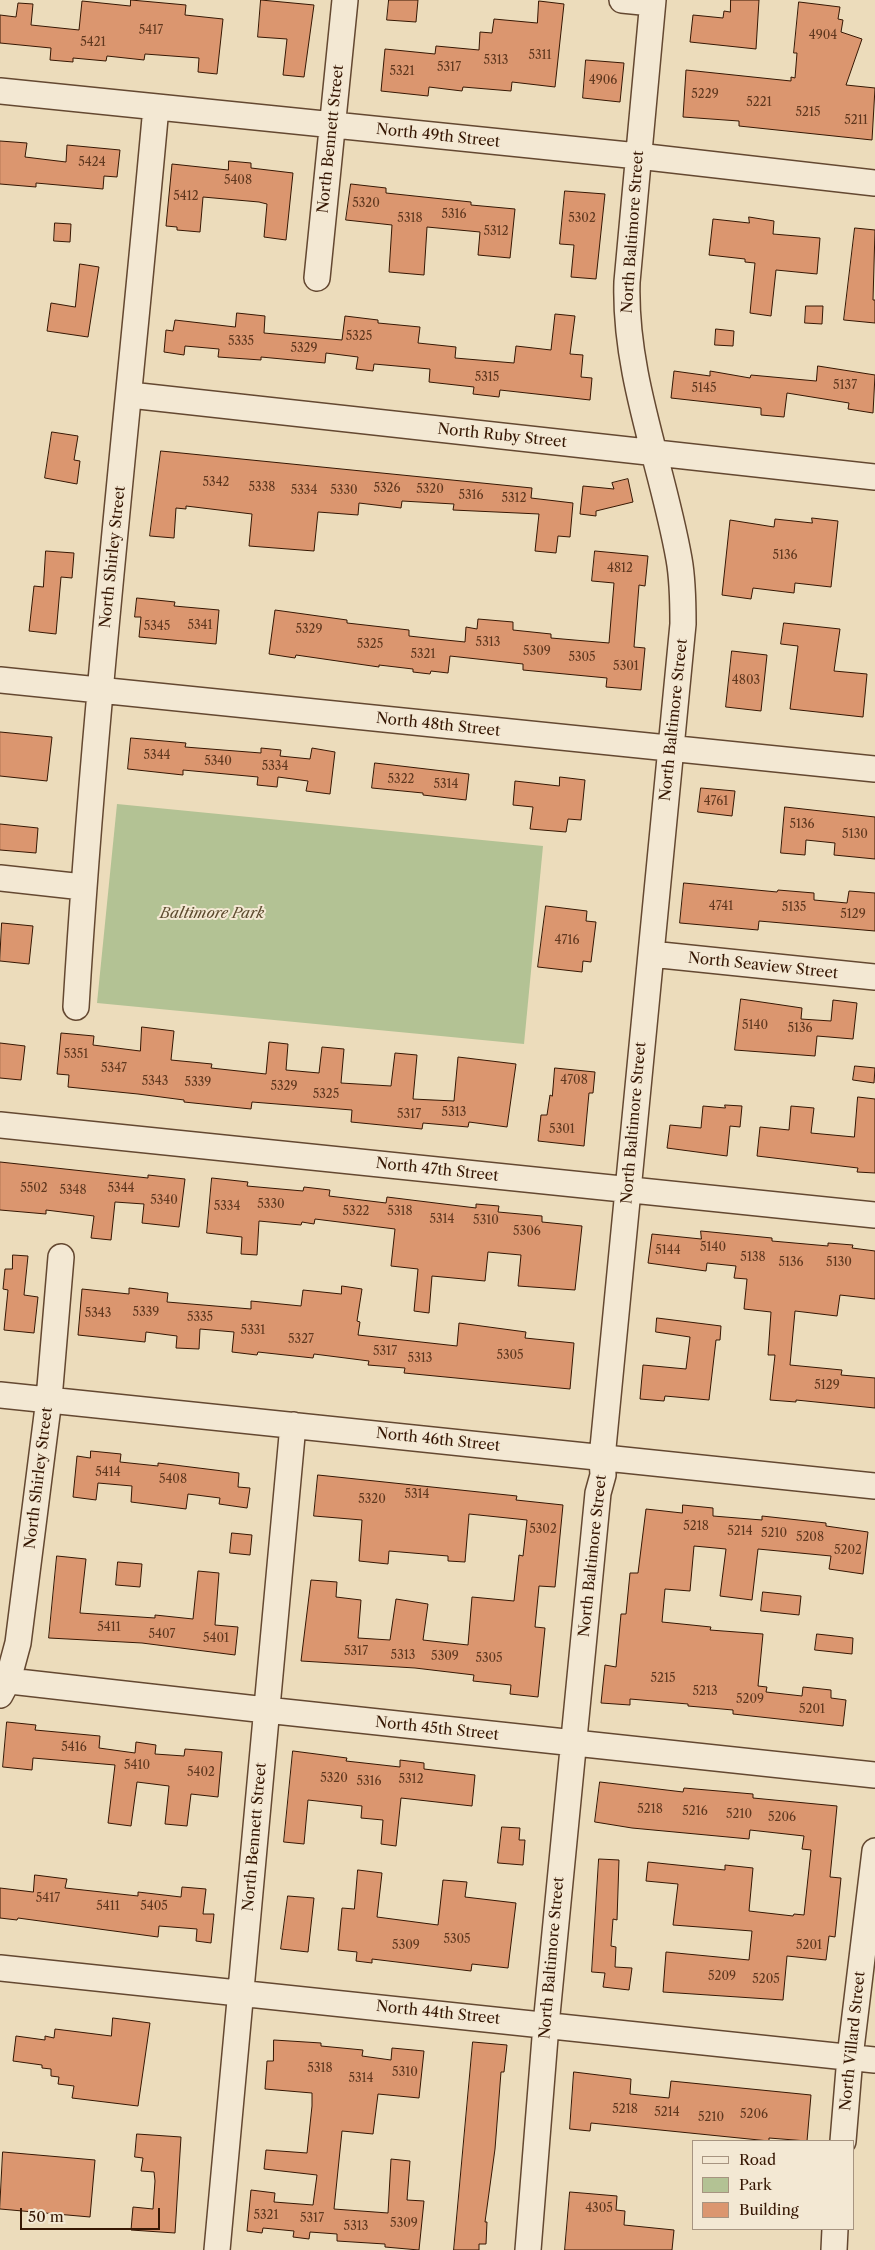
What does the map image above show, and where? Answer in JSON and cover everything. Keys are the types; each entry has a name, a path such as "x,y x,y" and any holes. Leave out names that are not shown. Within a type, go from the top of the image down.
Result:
{"street":[{"name":"North Bennett Street","path":"317,278 345,0"},
{"path":"622,0 652,1"},
{"name":"North Baltimore Street","path":"528,2250 546,2025 573,1743 598,1493 603,1475 602,1458 684,624 682,579 656,453 633,367 626,312 652,1"},
{"name":"North 49th Street","path":"0,91 638,156 875,183"},
{"name":"North Shirley Street","path":"76,1007 83,886 93,791 100,691 130,395 156,107"},
{"name":"North Ruby Street","path":"130,395 875,477"},
{"name":"North 48th Street","path":"0,680 875,770"},
{"path":"0,878 83,886"},
{"name":"North Seaview Street","path":"651,954 875,977"},
{"name":"North 47th Street","path":"0,1125 875,1215"},
{"name":"North Shirley Street","path":"3,1685 18,1643 49,1400 61,1257"},
{"name":"North 46th Street","path":"0,1395 875,1486"},
{"name":"North Bennett Street","path":"217,2250 293,1425"},
{"name":"North 45th Street","path":"3,1685 266,1710 875,1775"},
{"name":"North Villard Street","path":"843,2140 850,2057 875,1851"},
{"name":"North 44th Street","path":"0,1968 875,2060"},
{"path":"834,2250 836,2230"}],"green space":[{"name":"Baltimore Park","path":"117,804 543,846 524,1044 97,1003"}],"building":[{"path":"131,0 186,5 185,15 223,19 217,74 198,72 199,58 145,54 144,60 107,56 106,61 73,58 73,62 50,60 51,48 0,43 0,15 16,17 18,3 33,4 31,25 79,30 82,1 130,6"},
{"path":"261,0 314,5 304,77 283,75 287,39 258,37"},
{"path":"389,0 418,0 416,22 387,20"},
{"path":"731,0 759,0 756,49 690,42 693,15 723,18 724,11 730,12"},
{"path":"539,1 564,4 555,87 512,82 511,91 463,87 462,91 429,87 428,96 381,91 385,49 435,54 436,46 479,50 480,32 492,33 494,19 537,23"},
{"path":"799,2 840,7 838,19 843,20 841,32 862,39 846,85 875,88 872,140 739,126 739,121 683,117 686,70 791,81 791,77 795,78 797,53 794,53"},
{"path":"586,60 624,63 620,102 583,98"},
{"path":"0,141 27,143 25,157 66,162 67,145 120,150 117,177 104,176 103,189 36,183 36,187 0,184"},
{"path":"229,161 251,163 251,168 293,173 286,240 264,237 267,204 259,202 203,197 200,232 177,230 177,227 166,226 172,164 228,170"},
{"path":"351,184 386,188 386,193 471,202 471,205 515,209 510,258 478,255 480,232 427,227 424,275 389,272 392,225 346,220"},
{"path":"565,191 605,194 596,279 571,277 574,245 560,244"},
{"path":"749,217 774,221 773,234 820,238 817,274 776,270 771,316 750,313 755,263 745,262 745,259 709,255 713,219 749,223"},
{"path":"55,223 71,224 70,242 54,241"},
{"path":"855,228 875,230 873,300 875,300 875,323 844,320"},
{"path":"80,264 99,267 88,337 47,331 51,303 75,307"},
{"path":"806,306 823,306 822,324 805,323"},
{"path":"237,313 265,316 264,333 342,340 345,316 378,320 378,323 420,327 418,343 456,347 455,358 514,363 516,346 551,350 555,314 575,316 570,354 583,355 581,377 592,378 590,400 500,390 499,397 473,394 474,387 429,382 430,369 374,364 373,371 356,369 358,357 326,353 325,363 261,357 261,360 218,357 219,349 185,346 184,355 164,352 166,330 173,331 175,320 235,327"},
{"path":"716,329 734,331 733,346 715,345"},
{"path":"818,366 875,375 873,413 848,409 849,403 787,393 784,417 761,415 761,408 671,398 674,371 710,376 710,371 750,378 751,375 816,381"},
{"path":"52,432 78,436 74,460 80,461 77,484 45,478"},
{"path":"161,451 532,488 531,498 573,503 570,537 558,536 556,553 535,551 539,514 453,510 454,504 402,501 401,508 359,503 358,515 318,512 314,551 249,546 252,514 186,506 186,509 176,508 174,538 150,536"},
{"path":"628,479 633,502 596,511 596,516 580,514 583,486 614,489 612,483"},
{"path":"812,518 838,521 831,587 795,583 794,593 753,588 751,599 722,595 730,520 774,527 775,519 812,523"},
{"path":"46,551 74,553 72,578 61,577 56,634 29,631 34,586 43,587"},
{"path":"595,551 648,556 645,586 639,585 634,647 645,648 641,690 606,687 607,678 523,670 523,664 450,656 448,673 431,671 430,674 413,672 413,669 379,665 379,667 296,655 295,658 269,654 275,610 347,620 347,623 409,630 409,636 465,642 466,627 477,629 478,619 513,622 513,630 551,634 551,638 609,643 614,583 592,581"},
{"path":"137,598 175,602 174,606 219,610 216,644 139,637 141,617 135,617"},
{"path":"784,623 840,629 834,671 867,674 863,717 790,709 798,646 781,644"},
{"path":"732,651 767,655 761,711 726,707"},
{"path":"0,732 52,737 47,781 0,776"},
{"path":"131,738 186,743 185,747 261,753 261,748 281,750 280,756 310,759 312,748 335,752 330,794 306,791 308,781 278,777 277,787 257,785 258,777 183,770 183,775 128,769"},
{"path":"375,763 469,774 466,800 372,788"},
{"path":"560,777 585,780 581,820 568,819 566,832 530,829 533,807 513,805 515,781 559,786"},
{"path":"701,788 735,791 732,816 698,812"},
{"path":"785,807 875,817 875,859 834,855 835,843 806,840 805,855 781,853"},
{"path":"0,824 38,828 36,853 0,850"},
{"path":"684,883 777,892 778,890 814,893 814,900 847,903 849,891 875,893 875,931 759,921 758,930 680,923"},
{"path":"546,906 587,911 586,921 596,922 591,962 583,961 582,972 538,967"},
{"path":"2,923 33,926 29,964 0,961"},
{"path":"741,999 802,1008 801,1019 831,1021 833,1000 857,1003 853,1039 817,1036 815,1056 735,1050"},
{"path":"142,1027 174,1031 171,1060 212,1064 211,1068 266,1074 269,1042 288,1044 286,1070 319,1073 322,1047 344,1049 341,1083 391,1086 395,1053 417,1055 413,1099 454,1101 458,1057 516,1064 507,1127 469,1122 468,1127 423,1123 422,1129 351,1122 352,1110 252,1102 251,1109 184,1102 184,1100 138,1094 68,1087 69,1075 57,1074 61,1033 94,1036 93,1045 140,1051"},
{"path":"0,1043 25,1046 21,1080 0,1078"},
{"path":"855,1066 875,1068 874,1083 853,1080"},
{"path":"555,1068 595,1072 593,1093 589,1093 584,1146 538,1141 541,1115 547,1115 550,1095 552,1096"},
{"path":"858,1097 875,1099 875,1173 857,1172 858,1168 757,1156 760,1127 789,1130 791,1106 814,1108 811,1133 854,1137"},
{"path":"725,1105 742,1106 740,1127 730,1126 727,1156 667,1148 670,1125 701,1128 703,1106 725,1108"},
{"path":"0,1162 148,1178 148,1175 185,1179 179,1227 142,1223 144,1204 115,1202 111,1240 91,1238 94,1216 46,1210 46,1214 0,1210"},
{"path":"212,1178 248,1182 247,1186 303,1191 304,1187 330,1190 329,1196 386,1203 387,1197 476,1208 476,1204 499,1206 498,1212 542,1216 542,1222 582,1226 575,1290 518,1286 521,1255 488,1252 485,1281 432,1276 429,1313 414,1311 418,1269 391,1266 395,1229 315,1219 314,1224 302,1222 301,1225 259,1221 257,1255 241,1254 242,1237 207,1233"},
{"path":"701,1231 772,1238 772,1241 828,1246 828,1243 853,1245 852,1248 875,1251 875,1299 840,1295 837,1316 795,1311 790,1365 842,1370 841,1375 875,1378 875,1408 796,1400 796,1402 770,1400 775,1355 768,1355 771,1312 744,1309 747,1279 734,1278 736,1266 707,1263 706,1271 648,1263 652,1234 701,1239"},
{"path":"13,1255 28,1256 24,1295 38,1297 34,1333 4,1330 8,1290 3,1289 5,1269 12,1269"},
{"path":"342,1286 362,1289 357,1321 360,1322 358,1335 457,1346 459,1323 526,1332 525,1338 574,1343 570,1389 404,1373 405,1368 368,1365 369,1361 314,1354 313,1358 258,1352 257,1355 232,1352 234,1332 200,1329 199,1349 176,1348 177,1336 146,1332 145,1342 78,1335 82,1289 129,1294 129,1288 168,1293 167,1302 251,1309 251,1301 301,1306 303,1290 341,1294"},
{"path":"657,1318 721,1326 720,1340 716,1340 709,1400 665,1396 664,1401 640,1399 643,1365 686,1369 690,1337 656,1332"},
{"path":"91,1451 121,1454 120,1462 158,1466 158,1463 239,1473 238,1487 250,1488 247,1508 219,1504 220,1498 188,1494 186,1509 131,1502 132,1486 98,1483 96,1500 73,1497 77,1456 90,1458"},
{"path":"318,1475 517,1496 516,1500 563,1505 555,1587 539,1586 535,1627 545,1628 538,1697 510,1694 511,1685 473,1681 474,1675 415,1668 301,1661 311,1580 337,1582 336,1597 361,1600 358,1638 390,1640 396,1599 428,1604 423,1640 468,1645 472,1597 514,1601 519,1555 523,1556 527,1520 469,1514 465,1562 448,1561 448,1556 389,1551 388,1564 359,1561 362,1520 314,1516"},
{"path":"683,1505 713,1508 713,1516 762,1520 762,1516 826,1523 826,1526 868,1532 863,1574 829,1569 831,1556 758,1549 752,1600 720,1596 726,1549 694,1546 690,1591 665,1589 662,1622 711,1627 710,1630 763,1634 758,1686 767,1687 766,1692 802,1696 803,1687 831,1690 831,1698 846,1700 843,1726 733,1714 733,1710 688,1706 688,1704 630,1699 630,1705 601,1703 605,1665 616,1667 621,1614 626,1614 630,1573 638,1573 646,1509 682,1513"},
{"path":"232,1533 252,1535 250,1555 230,1553"},
{"path":"57,1556 86,1559 80,1613 155,1618 155,1615 193,1619 198,1571 219,1573 215,1625 238,1627 235,1655 142,1643 49,1638"},
{"path":"118,1562 142,1564 140,1587 116,1585"},
{"path":"763,1592 801,1596 799,1615 761,1611"},
{"path":"817,1634 853,1638 852,1654 815,1650"},
{"path":"7,1722 36,1725 35,1730 100,1736 99,1748 135,1753 136,1742 156,1745 155,1754 184,1756 185,1749 222,1752 218,1797 191,1794 187,1826 165,1824 169,1786 137,1782 131,1826 108,1823 115,1765 33,1758 32,1770 3,1767"},
{"path":"293,1751 347,1758 346,1761 400,1767 400,1760 424,1763 424,1769 475,1775 472,1806 401,1798 396,1846 381,1844 383,1820 361,1818 362,1806 308,1800 304,1844 284,1842"},
{"path":"600,1782 683,1792 684,1788 753,1794 753,1798 837,1806 830,1877 841,1878 835,1937 829,1936 826,1960 787,1956 783,2000 663,1992 666,1952 749,1960 752,1931 673,1925 678,1884 646,1881 648,1862 725,1870 725,1865 753,1868 749,1911 793,1916 794,1914 804,1915 811,1850 802,1849 804,1836 750,1830 749,1839 632,1828 595,1822"},
{"path":"502,1827 520,1828 519,1840 525,1840 523,1865 498,1863"},
{"path":"599,1859 619,1860 617,1920 613,1919 611,1946 616,1947 615,1967 632,1968 629,1990 603,1987 605,1973 592,1972"},
{"path":"358,1870 382,1873 377,1917 438,1925 443,1880 467,1882 465,1897 516,1903 508,1968 472,1964 471,1971 372,1959 372,1963 356,1961 357,1952 338,1950 342,1908 354,1909"},
{"path":"35,1875 67,1879 65,1888 138,1896 138,1892 181,1897 182,1887 206,1889 203,1914 214,1914 211,1943 196,1941 197,1929 159,1926 158,1937 18,1918 17,1920 0,1918 0,1888 33,1892"},
{"path":"288,1896 314,1898 308,1952 281,1949"},
{"path":"113,2018 150,2023 138,2106 72,2098 74,2086 58,2084 59,2077 51,2076 51,2069 42,2068 42,2065 13,2061 16,2036 45,2040 45,2036 54,2038 55,2029 111,2036"},
{"path":"274,2040 321,2043 321,2046 363,2050 362,2056 391,2060 392,2048 424,2051 419,2098 378,2094 373,2134 342,2131 334,2209 388,2213 391,2159 410,2161 407,2200 424,2201 419,2250 385,2247 385,2244 337,2241 337,2234 310,2232 309,2239 293,2237 294,2231 263,2228 262,2233 247,2231 251,2190 275,2193 274,2202 313,2205 317,2175 264,2169 266,2150 307,2153 312,2106 312,2093 265,2089 267,2061 273,2061"},
{"path":"473,2042 507,2045 504,2072 501,2072 495,2149 485,2222 487,2222 486,2244 479,2244 479,2250 454,2250"},
{"path":"574,2072 631,2079 630,2094 669,2098 671,2081 811,2095 807,2140 769,2138 769,2140 759,2140 591,2123 590,2131 570,2129"},
{"path":"137,2134 181,2137 175,2233 131,2230 133,2207 153,2209 155,2181 154,2172 141,2171 143,2158 135,2157"},
{"path":"3,2152 95,2160 90,2217 0,2209"},
{"path":"570,2192 617,2196 616,2210 625,2211 624,2225 674,2230 672,2250 565,2250"}]}
